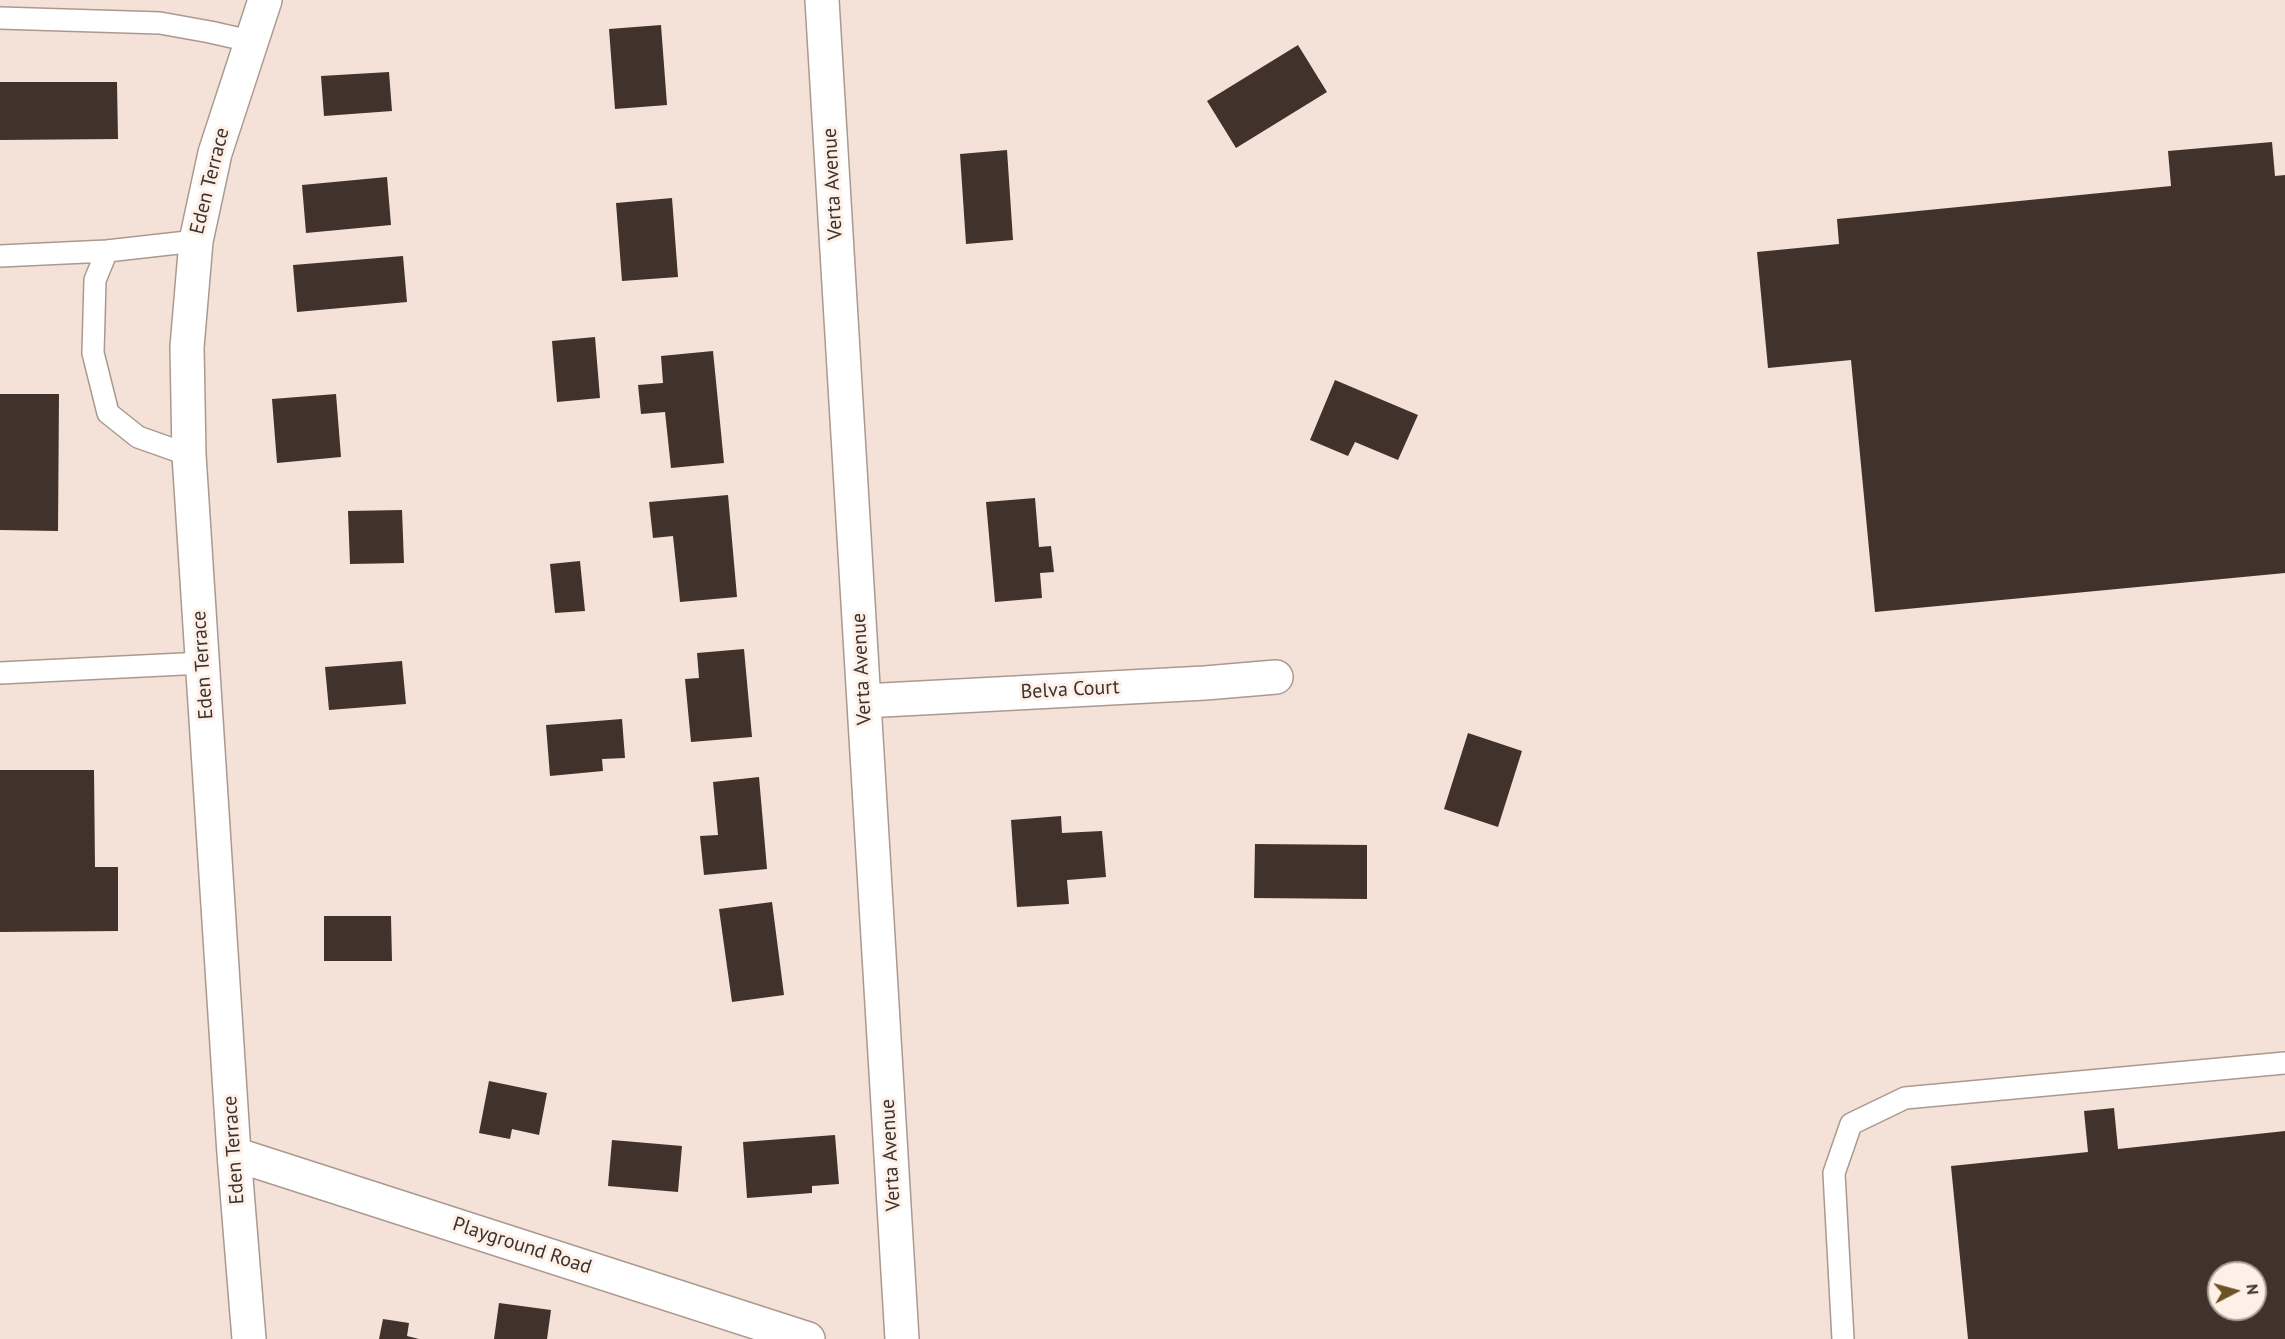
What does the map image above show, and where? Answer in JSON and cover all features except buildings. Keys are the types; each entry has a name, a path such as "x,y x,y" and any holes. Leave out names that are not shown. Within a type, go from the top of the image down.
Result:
{"street":[{"name":"Eden Terrace","path":"249,1339 234,1154 189,455 188,347 196,241 215,153 265,0"},
{"name":"Verta Avenue","path":"822,0 902,1339"},
{"name":"Belva Court","path":"864,701 1205,683 1276,677"},
{"name":"Playground Road","path":"234,1154 808,1339"}],"lane":[{"path":"0,18 160,23 250,41"},
{"path":"0,256 107,251 196,241"},
{"path":"107,251 95,280 93,353 108,413 138,437 189,455"},
{"path":"0,673 202,663"},
{"path":"1843,1339 1834,1173 1851,1124 1905,1098 2285,1063"}]}
